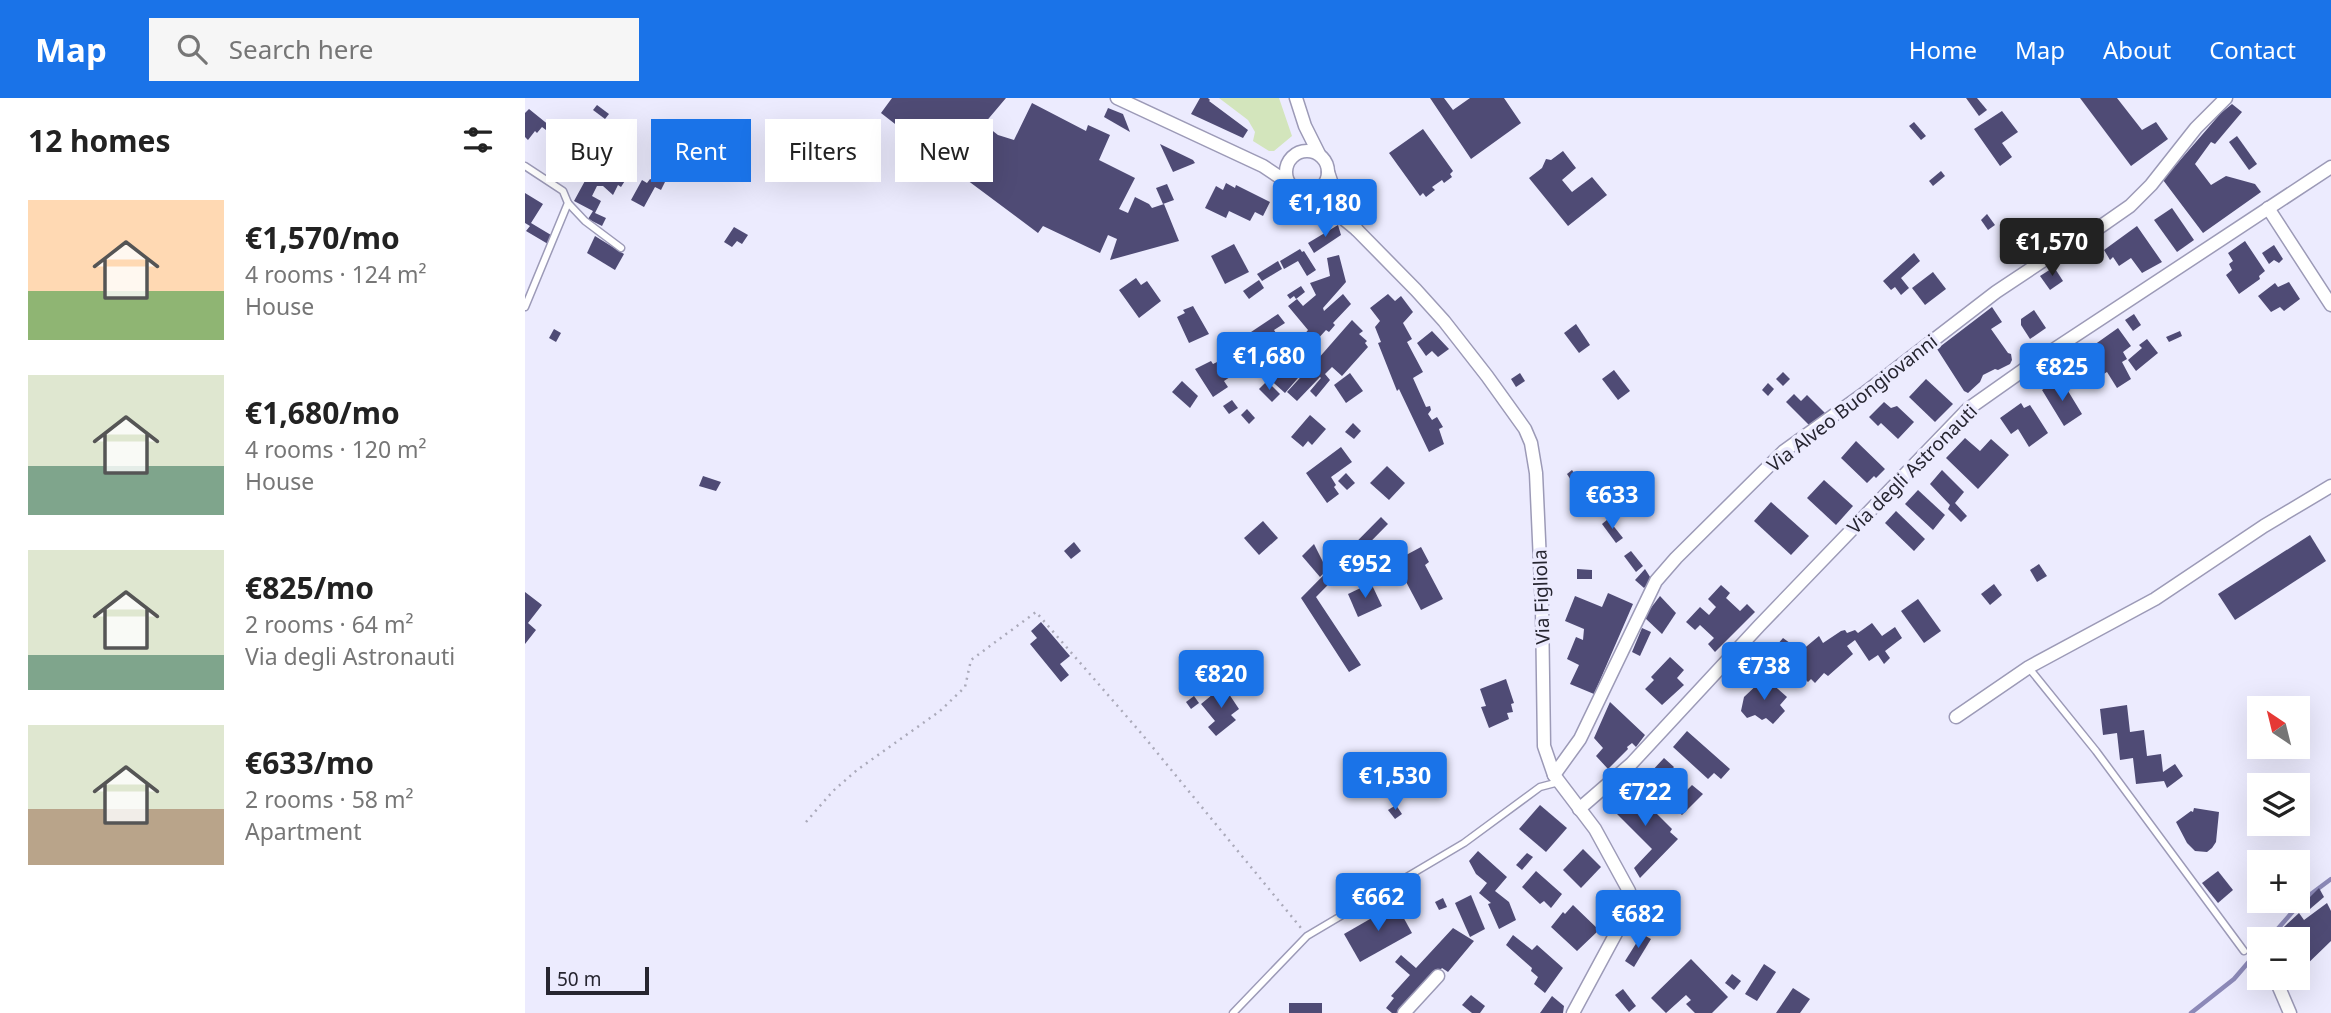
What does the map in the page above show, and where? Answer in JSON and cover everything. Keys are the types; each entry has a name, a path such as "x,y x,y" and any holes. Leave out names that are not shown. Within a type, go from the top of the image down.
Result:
{"street":[{"path":"1117,98 1263,166 1291,187 1322,201 1357,230"},
{"path":"1296,98 1305,126 1327,165 1328,172 1323,186 1317,191 1304,193"},
{"name":"Via Alveo Buongiovanni","path":"1556,779 1580,739 1656,581 1676,558 1784,451 1996,292 2130,206 2151,185 2196,128 2226,98"},
{"path":"1287,182 1285,168 1287,162 1298,152 1305,126"},
{"path":"1298,152 1312,150 1319,154"},
{"path":"1263,166 1287,162"},
{"name":"Via degli Astronauti","path":"1579,809 1631,764 1759,626 1968,409 2331,167"},
{"name":"Via Figliola","path":"1328,172 1334,190 1357,230 1416,290 1466,348 1517,416 1531,443 1536,473 1544,746 1556,779 1595,829 1629,891 1621,925 1573,1013"},
{"path":"2268,208 2331,305"},
{"path":"1956,717 2029,667 2155,599 2264,526 2331,486"},
{"path":"1404,1013 1438,976"},
{"path":"2280,990 2290,1013"}],"lane":[{"path":"525,166 563,191 568,202 585,221 621,248"},
{"path":"525,307 568,202"},
{"path":"2029,667 2097,751 2244,951"},
{"path":"1233,1013 1307,936 1464,843 1540,787 1556,779"}],"path":[{"path":"806,822 833,791 857,770 940,711 965,687 971,660 1036,612 1133,724 1307,936"}],"green space":[{"path":"1219,98 1279,98 1292,136 1274,151 1269,151 1253,141 1255,132 1248,120"}],"building":[{"path":"892,98 1006,98 988,119 895,119 895,124 881,113"},
{"path":"1200,98 1208,98 1248,130 1243,138 1191,114"},
{"path":"1430,98 1444,98 1453,110 1470,98 1504,98 1521,123 1471,159"},
{"path":"1966,98 1977,98 1987,110 1979,116"},
{"path":"2080,98 2117,98 2142,130 2156,122 2168,139 2131,166"},
{"path":"1032,103 1086,131 1088,125 1110,135 1099,160 1135,178 1119,209 1128,213 1135,197 1152,208 1164,204 1179,241 1110,260 1117,239 1108,235 1100,253 1043,226 1038,233 970,182 993,182 993,131 1014,140"},
{"path":"2232,104 2242,112 2215,144 2211,142 2195,164 2211,185 2226,176 2255,184 2261,192 2203,233 2163,180"},
{"path":"597,105 609,114 605,119 593,110"},
{"path":"1108,108 1123,114 1130,132 1104,117"},
{"path":"529,109 546,123 546,130 542,127 528,140 525,137 525,113"},
{"path":"2002,111 2018,132 2002,143 2012,157 2000,166 1974,129"},
{"path":"1914,122 1926,136 1921,140 1909,126"},
{"path":"1423,129 1453,171 1450,174 1452,177 1432,187 1435,190 1426,197 1423,193 1420,196 1389,153"},
{"path":"2237,136 2257,164 2249,170 2229,142"},
{"path":"1160,144 1193,160 1195,163 1173,172"},
{"path":"1563,151 1576,168 1562,180 1572,192 1592,177 1607,195 1568,226 1529,178 1542,168 1546,159 1551,160"},
{"path":"1941,171 1945,176 1933,186 1929,181"},
{"path":"650,179 651,182 665,182 661,190 655,187 644,207 631,200 642,180 647,183"},
{"path":"584,182 624,182 621,187 618,185 613,195 603,186 597,186 592,196 601,201 595,213 606,218 602,226 588,219 593,211 574,201"},
{"path":"1226,183 1235,188 1236,185 1270,202 1263,216 1255,212 1250,221 1229,211 1226,218 1205,208 1216,186 1223,190"},
{"path":"1167,184 1174,200 1163,204 1156,188"},
{"path":"525,193 543,204 531,223 551,235 548,244 526,231 530,226 525,223"},
{"path":"2172,208 2194,240 2177,252 2154,220"},
{"path":"1987,214 1995,225 1988,230 1981,220"},
{"path":"1338,225 1341,235 1314,253 1308,243"},
{"path":"2137,226 2162,262 2142,273 2131,258 2119,266 2113,257 2110,260 2104,250"},
{"path":"734,227 748,235 742,244 737,241 732,247 724,242"},
{"path":"595,236 624,254 615,270 587,253"},
{"path":"2245,241 2265,271 2259,276 2260,279 2239,294 2226,275 2232,270 2229,264 2233,261 2228,253"},
{"path":"1234,244 1249,272 1225,284 1211,256"},
{"path":"2274,245 2283,259 2279,263 2274,260 2269,264 2262,253"},
{"path":"1300,249 1316,270 1307,276 1298,261 1284,269 1280,261"},
{"path":"1914,253 1920,261 1901,278 1909,288 1901,295 1895,287 1891,290 1883,281"},
{"path":"1339,255 1346,282 1323,308 1324,311 1343,294 1351,304 1333,323 1335,325 1329,332 1326,330 1316,341 1319,344 1292,373 1298,378 1285,393 1266,376 1279,361 1281,363 1308,330 1288,306 1297,299 1303,306 1316,295 1310,283 1330,276 1327,258"},
{"path":"1278,261 1282,269 1262,281 1257,274"},
{"path":"2054,267 2063,281 2050,290 2040,276"},
{"path":"1933,272 1946,289 1925,305 1912,288"},
{"path":"1136,278 1141,285 1147,281 1161,301 1139,318 1119,290"},
{"path":"1259,280 1264,288 1249,299 1243,291"},
{"path":"2289,282 2300,299 2284,311 2280,307 2271,312 2258,296 2275,283 2278,287"},
{"path":"1301,286 1305,292 1296,299 1294,296 1290,299 1287,295"},
{"path":"1388,294 1395,301 1401,296 1413,312 1403,323 1412,339 1407,342 1423,372 1413,378 1426,407 1430,406 1428,414 1432,420 1437,417 1443,427 1439,429 1444,444 1429,452 1399,389 1397,391 1378,343 1381,342 1375,327 1380,321 1370,308"},
{"path":"1193,306 1209,334 1189,343 1177,317 1185,313 1183,310"},
{"path":"1992,307 2002,322 1991,329 2011,354 2012,360 2010,364 1983,375 1980,382 1968,393 1964,391 1937,349"},
{"path":"2034,310 2046,328 2030,339 2021,325 2021,319"},
{"path":"1278,314 1285,323 1274,330 1282,342 1260,357 1245,336"},
{"path":"2134,314 2141,325 2133,331 2125,320"},
{"path":"1352,320 1363,331 1359,334 1367,341 1365,343 1368,347 1342,376 1332,367 1325,374 1330,380 1316,397 1310,391 1320,377 1297,401 1287,392 1309,368 1318,375 1310,368"},
{"path":"1576,324 1590,345 1579,353 1564,333"},
{"path":"2118,328 2131,346 2123,352 2127,359 2122,362 2131,379 2117,388 2107,372 2102,375 2088,353 2094,349 2094,345"},
{"path":"554,329 561,333 556,342 549,338"},
{"path":"1432,331 1449,349 1438,357 1432,351 1426,356 1417,343"},
{"path":"2180,331 2182,336 2169,342 2166,337"},
{"path":"2147,339 2158,353 2136,371 2128,360 2142,348 2139,345"},
{"path":"1211,361 1213,364 1219,361 1230,377 1224,381 1228,387 1213,397 1195,369"},
{"path":"1614,370 1630,391 1618,400 1602,379"},
{"path":"1783,372 1790,379 1783,386 1776,379"},
{"path":"1350,373 1363,391 1346,403 1334,385"},
{"path":"1520,373 1525,381 1516,387 1511,379"},
{"path":"1926,379 1953,404 1935,422 1909,397"},
{"path":"2057,380 2062,388 2065,386 2082,414 2064,426 2042,390"},
{"path":"1182,381 1198,396 1190,408 1172,392"},
{"path":"1267,381 1280,394 1272,402 1259,389"},
{"path":"1768,383 1774,389 1768,396 1762,390"},
{"path":"1794,394 1801,401 1807,395 1826,414 1810,426 1786,402"},
{"path":"1232,400 1238,408 1229,414 1223,406"},
{"path":"1884,402 1891,408 1897,406 1914,422 1898,439 1881,423 1878,426 1869,417"},
{"path":"2021,403 2024,408 2030,405 2048,433 2029,447 2018,429 2011,434 2000,418"},
{"path":"1247,409 1255,418 1249,424 1241,415"},
{"path":"1310,415 1326,429 1312,445 1308,441 1303,447 1291,437"},
{"path":"1353,423 1361,431 1354,439 1345,432"},
{"path":"1965,438 1980,451 1991,439 2009,455 1978,489 1946,458"},
{"path":"1856,441 1885,469 1867,483 1841,458"},
{"path":"1341,447 1352,462 1331,477 1339,494 1327,503 1306,473"},
{"path":"1387,466 1405,483 1389,500 1370,483"},
{"path":"1572,470 1582,484 1576,488 1567,474"},
{"path":"1942,470 1964,492 1955,503 1967,516 1961,522 1948,509 1950,505 1930,484"},
{"path":"1346,473 1355,483 1347,490 1338,481"},
{"path":"703,476 721,482 716,491 699,486"},
{"path":"1824,480 1853,506 1836,525 1807,498"},
{"path":"1918,490 1945,515 1933,530 1905,504"},
{"path":"1771,502 1809,536 1791,555 1754,521"},
{"path":"1896,511 1925,539 1914,551 1885,523"},
{"path":"1381,517 1388,524 1316,597 1361,665 1349,672 1301,598"},
{"path":"1608,519 1623,538 1616,543 1602,524"},
{"path":"1263,521 1278,538 1259,555 1244,538"},
{"path":"2310,535 2326,561 2235,620 2218,594"},
{"path":"1074,542 1081,551 1071,559 1064,551"},
{"path":"1314,544 1327,570 1320,577 1302,556"},
{"path":"1421,547 1429,562 1425,565 1443,599 1421,610 1395,561"},
{"path":"1631,551 1643,566 1636,572 1624,556"},
{"path":"2039,564 2047,576 2037,582 2030,570"},
{"path":"1577,569 1592,570 1592,579 1577,579"},
{"path":"1645,569 1652,580 1644,588 1635,580"},
{"path":"1371,583 1382,606 1358,617 1348,594"},
{"path":"1994,584 2002,595 1990,605 1981,594"},
{"path":"1721,585 1730,593 1726,598 1740,611 1747,604 1755,612 1715,652 1708,644 1714,638 1700,625 1695,630 1686,622 1700,607 1709,615 1716,607 1708,599"},
{"path":"525,592 542,605 528,623 536,630 525,644"},
{"path":"1608,593 1633,604 1594,694 1570,684 1579,665 1567,659 1576,637 1583,640 1584,629 1565,621 1575,596 1602,607"},
{"path":"1660,596 1676,613 1662,634 1644,617"},
{"path":"1918,599 1941,631 1924,643 1901,611"},
{"path":"1041,622 1070,656 1060,664 1069,675 1061,682 1030,644 1037,638 1031,631"},
{"path":"1872,623 1882,636 1895,627 1902,638 1885,651 1890,658 1884,664 1878,655 1869,661 1855,640 1847,646 1853,654 1828,676 1824,673 1815,683 1811,679 1808,682 1771,652 1783,638 1801,651 1819,636 1823,643 1841,631 1845,630 1847,633 1855,630 1858,633"},
{"path":"1642,628 1651,632 1640,656 1632,652"},
{"path":"1670,657 1684,670 1677,678 1684,685 1662,705 1645,689 1654,680 1651,677"},
{"path":"1506,679 1514,703 1511,704 1513,712 1507,713 1509,719 1489,728 1481,707 1486,706 1480,689"},
{"path":"1762,680 1768,684 1770,682 1787,697 1780,705 1785,711 1773,724 1766,718 1762,720 1755,715 1747,718 1741,711 1744,697"},
{"path":"1229,687 1233,691 1229,694 1239,709 1231,715 1236,720 1216,736 1208,727 1215,721 1201,704 1218,690 1221,694"},
{"path":"1194,696 1199,703 1191,709 1186,702"},
{"path":"1610,702 1645,735 1636,747 1632,743 1627,747 1608,769 1596,756 1603,748 1594,738"},
{"path":"2127,705 2130,732 2144,730 2147,756 2161,754 2163,772 2175,764 2183,776 2167,788 2164,781 2136,784 2133,758 2120,760 2117,733 2103,735 2100,709"},
{"path":"1687,731 1730,769 1721,779 1714,773 1708,779 1673,747"},
{"path":"1664,758 1674,767 1665,778 1682,795 1692,785 1703,794 1682,815 1646,782 1650,773"},
{"path":"1631,788 1672,829 1670,832 1678,839 1640,878 1634,868 1652,849 1611,808"},
{"path":"1396,805 1402,814 1395,819 1388,810"},
{"path":"1540,805 1567,828 1546,852 1519,829"},
{"path":"2194,808 2219,812 2216,842 2207,852 2195,851 2187,843 2176,822 2193,812"},
{"path":"1583,849 1601,867 1581,888 1563,870"},
{"path":"1478,851 1507,877 1495,891 1509,902 1516,920 1499,929 1488,904 1491,903 1479,893 1487,883 1476,874 1469,861"},
{"path":"1527,853 1533,857 1522,870 1516,865"},
{"path":"1536,871 1562,894 1551,908 1544,901 1540,904 1522,887"},
{"path":"2218,871 2233,890 2218,903 2202,883"},
{"path":"2319,888 2324,897 2310,909 2310,897"},
{"path":"1471,895 1485,929 1470,937 1455,903"},
{"path":"1443,898 1447,907 1439,910 1435,902"},
{"path":"2327,903 2331,911 2331,941 2310,961 2310,927 2284,927 2299,913 2304,920"},
{"path":"1396,904 1412,933 1360,962 1344,934"},
{"path":"1573,905 1599,930 1577,951 1551,927 1563,912 1565,914"},
{"path":"1453,928 1474,941 1448,972 1442,968 1401,1013 1392,1013 1386,1008 1394,998 1391,996 1410,975 1395,962 1401,955 1416,968"},
{"path":"1642,934 1651,939 1634,967 1625,961"},
{"path":"1513,935 1532,950 1537,945 1563,968 1545,993 1534,984 1538,977 1531,971 1532,968 1506,945"},
{"path":"1691,959 1728,997 1712,1013 1695,1013 1686,1004 1691,1000 1686,995 1666,1013 1651,998"},
{"path":"1764,964 1776,972 1757,1001 1745,994"},
{"path":"1732,974 1741,981 1734,990 1725,983"},
{"path":"1793,988 1810,999 1800,1013 1776,1013"},
{"path":"1623,989 1636,1006 1629,1012 1615,995"},
{"path":"1471,995 1485,1006 1480,1013 1472,1013 1462,1005"},
{"path":"1552,996 1564,1006 1563,1013 1540,1013"},
{"path":"1289,1003 1322,1003 1322,1013 1289,1013"}],"waterway":[{"path":"2279,927 2303,900 2331,879"},
{"path":"2191,1013 2234,979 2247,964"}]}
